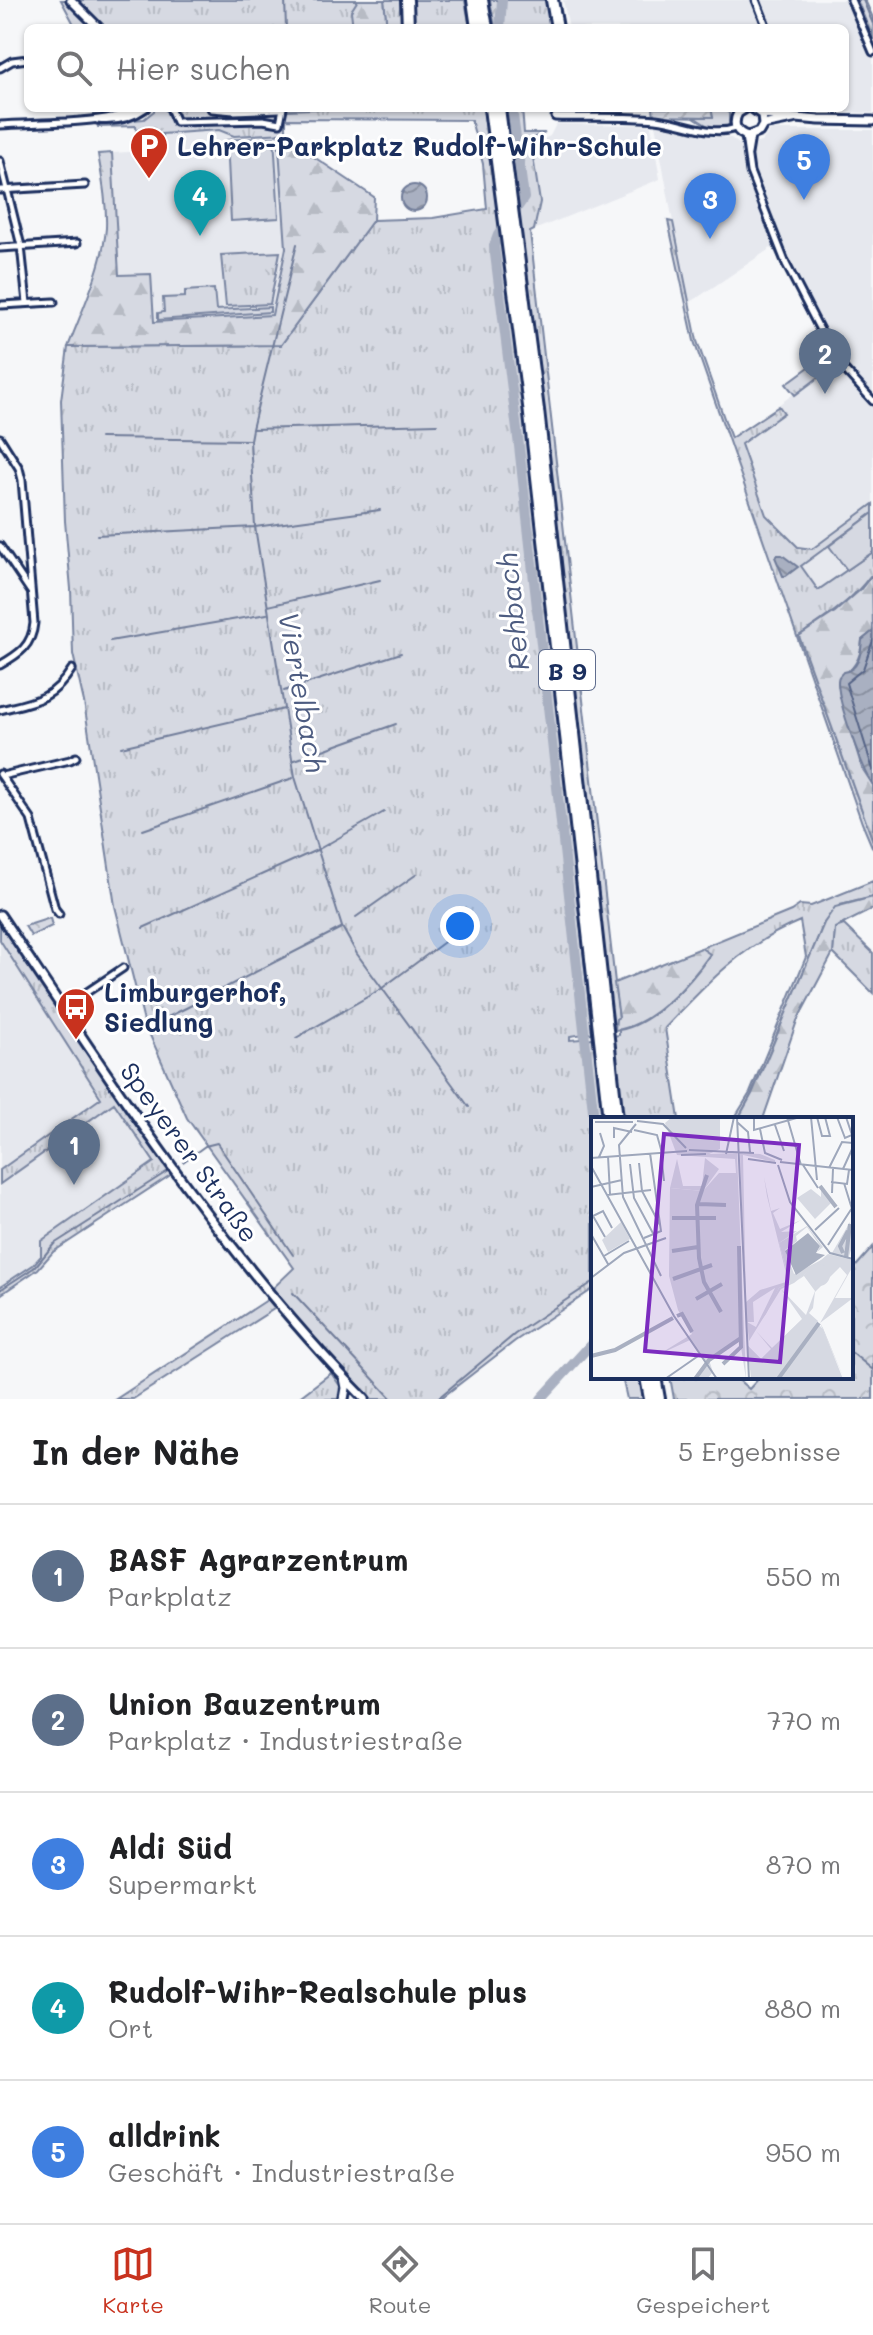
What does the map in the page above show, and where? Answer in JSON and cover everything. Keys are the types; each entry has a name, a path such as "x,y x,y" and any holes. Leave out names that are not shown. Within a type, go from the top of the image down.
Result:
{"highway":[{"path":"407,0 408,24"},
{"path":"473,0 476,24"},
{"path":"482,0 486,24"},
{"path":"552,0 556,24"},
{"name":"B 9","path":"491,112 510,220 549,499 617,1117"},
{"name":"B 9","path":"500,112 513,208 507,232 609,1117"},
{"path":"646,1379 650,1399"},
{"path":"655,1379 659,1399"}],"street":[{"path":"71,0 95,24"},
{"path":"756,0 765,24"},
{"path":"851,0 873,52"},
{"path":"0,68 12,61 24,60"},
{"path":"0,115 0,125 97,119 129,112"},
{"path":"97,119 123,119 140,112"},
{"path":"172,112 176,122 263,120 280,123 281,112"},
{"path":"736,128 737,112"},
{"path":"755,112 762,120"},
{"path":"762,120 788,116 793,119 873,121"},
{"path":"555,117 653,119 716,132 736,128 748,136"},
{"path":"748,136 759,132 762,120"},
{"path":"748,136 750,172 786,264 835,359 873,401"},
{"path":"0,161 21,246 27,303"},
{"path":"0,190 85,185"},
{"path":"0,248 77,243"},
{"path":"2,305 54,302"},
{"path":"0,438 19,468 22,480 34,623 32,638 21,652 0,665"},
{"path":"0,546 32,593"},
{"path":"0,710 46,697 64,682 72,669"},
{"path":"59,914 55,909 31,819 1,775 76,757"},
{"name":"Speyerer Straße","path":"0,915 169,1164 296,1325 362,1396"},
{"path":"63,1008 123,968"},
{"path":"343,1376 346,1388 344,1399"},
{"path":"351,1399 362,1396"}],"shaded area":[{"path":"563,0 857,0 873,39 873,113 812,112 849,112 849,24 568,24"},
{"path":"556,124 651,125 660,179 534,230 540,202 531,144 550,136"},
{"path":"655,124 686,127 704,136 731,138 747,146 761,142 771,130 873,130 873,552 790,609 731,439 835,364 774,246 688,304"},
{"path":"219,130 234,136 278,133 286,248 273,315 154,322 119,275 112,153 162,150 161,134"},
{"path":"0,925 160,1172 53,1241 33,1265 0,1287"}],"green space":[{"path":"61,0 68,0 93,24 74,24"},
{"path":"76,0 358,0 352,24 101,24"},
{"path":"358,0 384,0 387,24 353,24 351,11"},
{"path":"384,0 401,0 403,24 387,24"},
{"path":"414,0 465,0 469,24 414,24"},
{"path":"490,0 546,0 551,24 494,24"},
{"path":"857,0 865,0 873,18 873,39"},
{"path":"153,112 484,112 529,454 592,1033 570,1036 570,1040 593,1038 603,1117 591,1117 591,1290 515,1341 440,1399 372,1399 308,1335 271,1290 294,1268 187,1118 144,1022 115,906 84,702 73,654 61,400 68,347 281,345 373,220 433,218 487,209 483,164 471,120 286,119 286,133 234,136 219,130 162,134 162,150 138,151 136,126 98,127 97,123 144,119"},
{"path":"505,112 522,112 524,133 545,133 525,141 531,144 540,202 534,230 530,232 619,1018 612,1031 557,532"},
{"path":"654,112 712,112 713,117 654,116"},
{"path":"711,112 727,112 729,125 715,128 694,117 712,117"},
{"path":"278,133 286,133 308,153 374,197 373,220 281,345 68,347 91,288 104,243 106,210 98,154 112,153 119,275 151,274 154,322 272,315 286,248"},
{"path":"274,137 279,218 231,221 227,140"},
{"path":"668,221 673,222 697,341 731,438 779,406 784,413 741,444 766,515 798,547 812,549 873,504 873,513 801,566 818,590 873,552 873,576 837,609 799,636 873,841 873,849 694,341"},
{"path":"773,246 830,356 817,365 823,374 795,395 786,384 824,356 825,350"},
{"path":"280,252 270,304 226,306 221,255"},
{"path":"214,289 216,310 270,307 270,312 158,320 158,313 164,312 163,298 185,297 185,291"},
{"path":"873,513 873,552 847,570 829,546"},
{"path":"872,575 873,631 862,640 855,664 838,682 862,768 873,785 873,841 799,636 835,612"},
{"path":"873,881 873,897 840,905 824,923 752,1094 739,1117 735,1117 750,1093 806,957 800,921 760,942 726,967 665,1028 679,1117 623,1117 613,1036 619,1035 619,1030 645,1020 682,989 710,955 701,948 800,905 811,906"},
{"path":"873,897 873,909 835,928 833,953 797,1021 764,1117 739,1117 752,1094 824,923 835,907"},
{"path":"50,918 52,926 31,936 25,926"},
{"path":"0,920 127,1113 172,1174 53,1252 38,1269 0,1295 0,1287 41,1256 41,1241 154,1162 114,1103 0,1184 0,1170 101,1098 0,940"},
{"path":"844,925 873,953 873,993 833,953 835,928"},
{"path":"701,948 710,954 668,1002 642,1021 615,1030 619,1017 614,983"},
{"path":"873,1247 873,1399 674,1399 670,1379 737,1379 749,1389 758,1379 853,1379 853,1270"},
{"path":"270,1298 277,1307 133,1399 116,1399"},
{"path":"331,1373 340,1386 338,1399 297,1399"},
{"path":"622,1379 640,1379 643,1399 627,1399"}],"water":[{"path":"414,185 423,189 427,198 423,207 414,211 405,207 401,198 405,189"},
{"path":"782,555 798,567 783,576 775,557"},
{"path":"873,631 873,785 851,735 838,683 843,672 856,665 862,640"}],"waterway":[{"name":"Viertelbach","path":"285,0 286,24"},
{"name":"Rehbach","path":"500,24 502,0"},
{"path":"863,0 873,24"},
{"name":"Rehbach","path":"513,112 524,198 498,235 494,246 594,1117"},
{"name":"Viertelbach","path":"297,244 250,440 255,527 295,777 342,927 357,954 469,1107"},
{"path":"252,429 437,424"},
{"path":"100,438 250,440"},
{"path":"97,535 255,527 380,510"},
{"path":"268,606 380,580"},
{"path":"110,641 267,614"},
{"path":"284,691 401,653"},
{"path":"121,747 284,709"},
{"path":"292,761 396,724"},
{"path":"143,830 293,778"},
{"path":"143,928 319,849 384,812"},
{"path":"356,917 417,874"},
{"path":"203,999 341,928"},
{"name":"Viertelbach","path":"296,1038 381,989 459,931"},
{"path":"166,1018 194,1004"},
{"path":"183,1162 205,1146 217,1143 293,1255"},
{"path":"0,1290 35,1267 54,1244 168,1171"},
{"path":"437,1399 515,1334 591,1283"},
{"path":"293,1293 392,1399"},
{"name":"Rehbach","path":"541,1399 591,1344"},
{"path":"853,1354 873,1370"}],"place":[{"name":"Lehrer-Parkplatz Rudolf-Wihr-Schule","path":"149,180"},
{"name":"alldrink","path":"804,200"},
{"name":"Rudolf-Wihr-Realschule plus","path":"200,236"},
{"name":"Aldi Süd","path":"710,239"},
{"name":"Union Bauzentrum","path":"825,394"},
{"name":"Limburgerhof, Siedlung","path":"76,1041"},
{"name":"BASF Agrarzentrum","path":"74,1185"}]}
